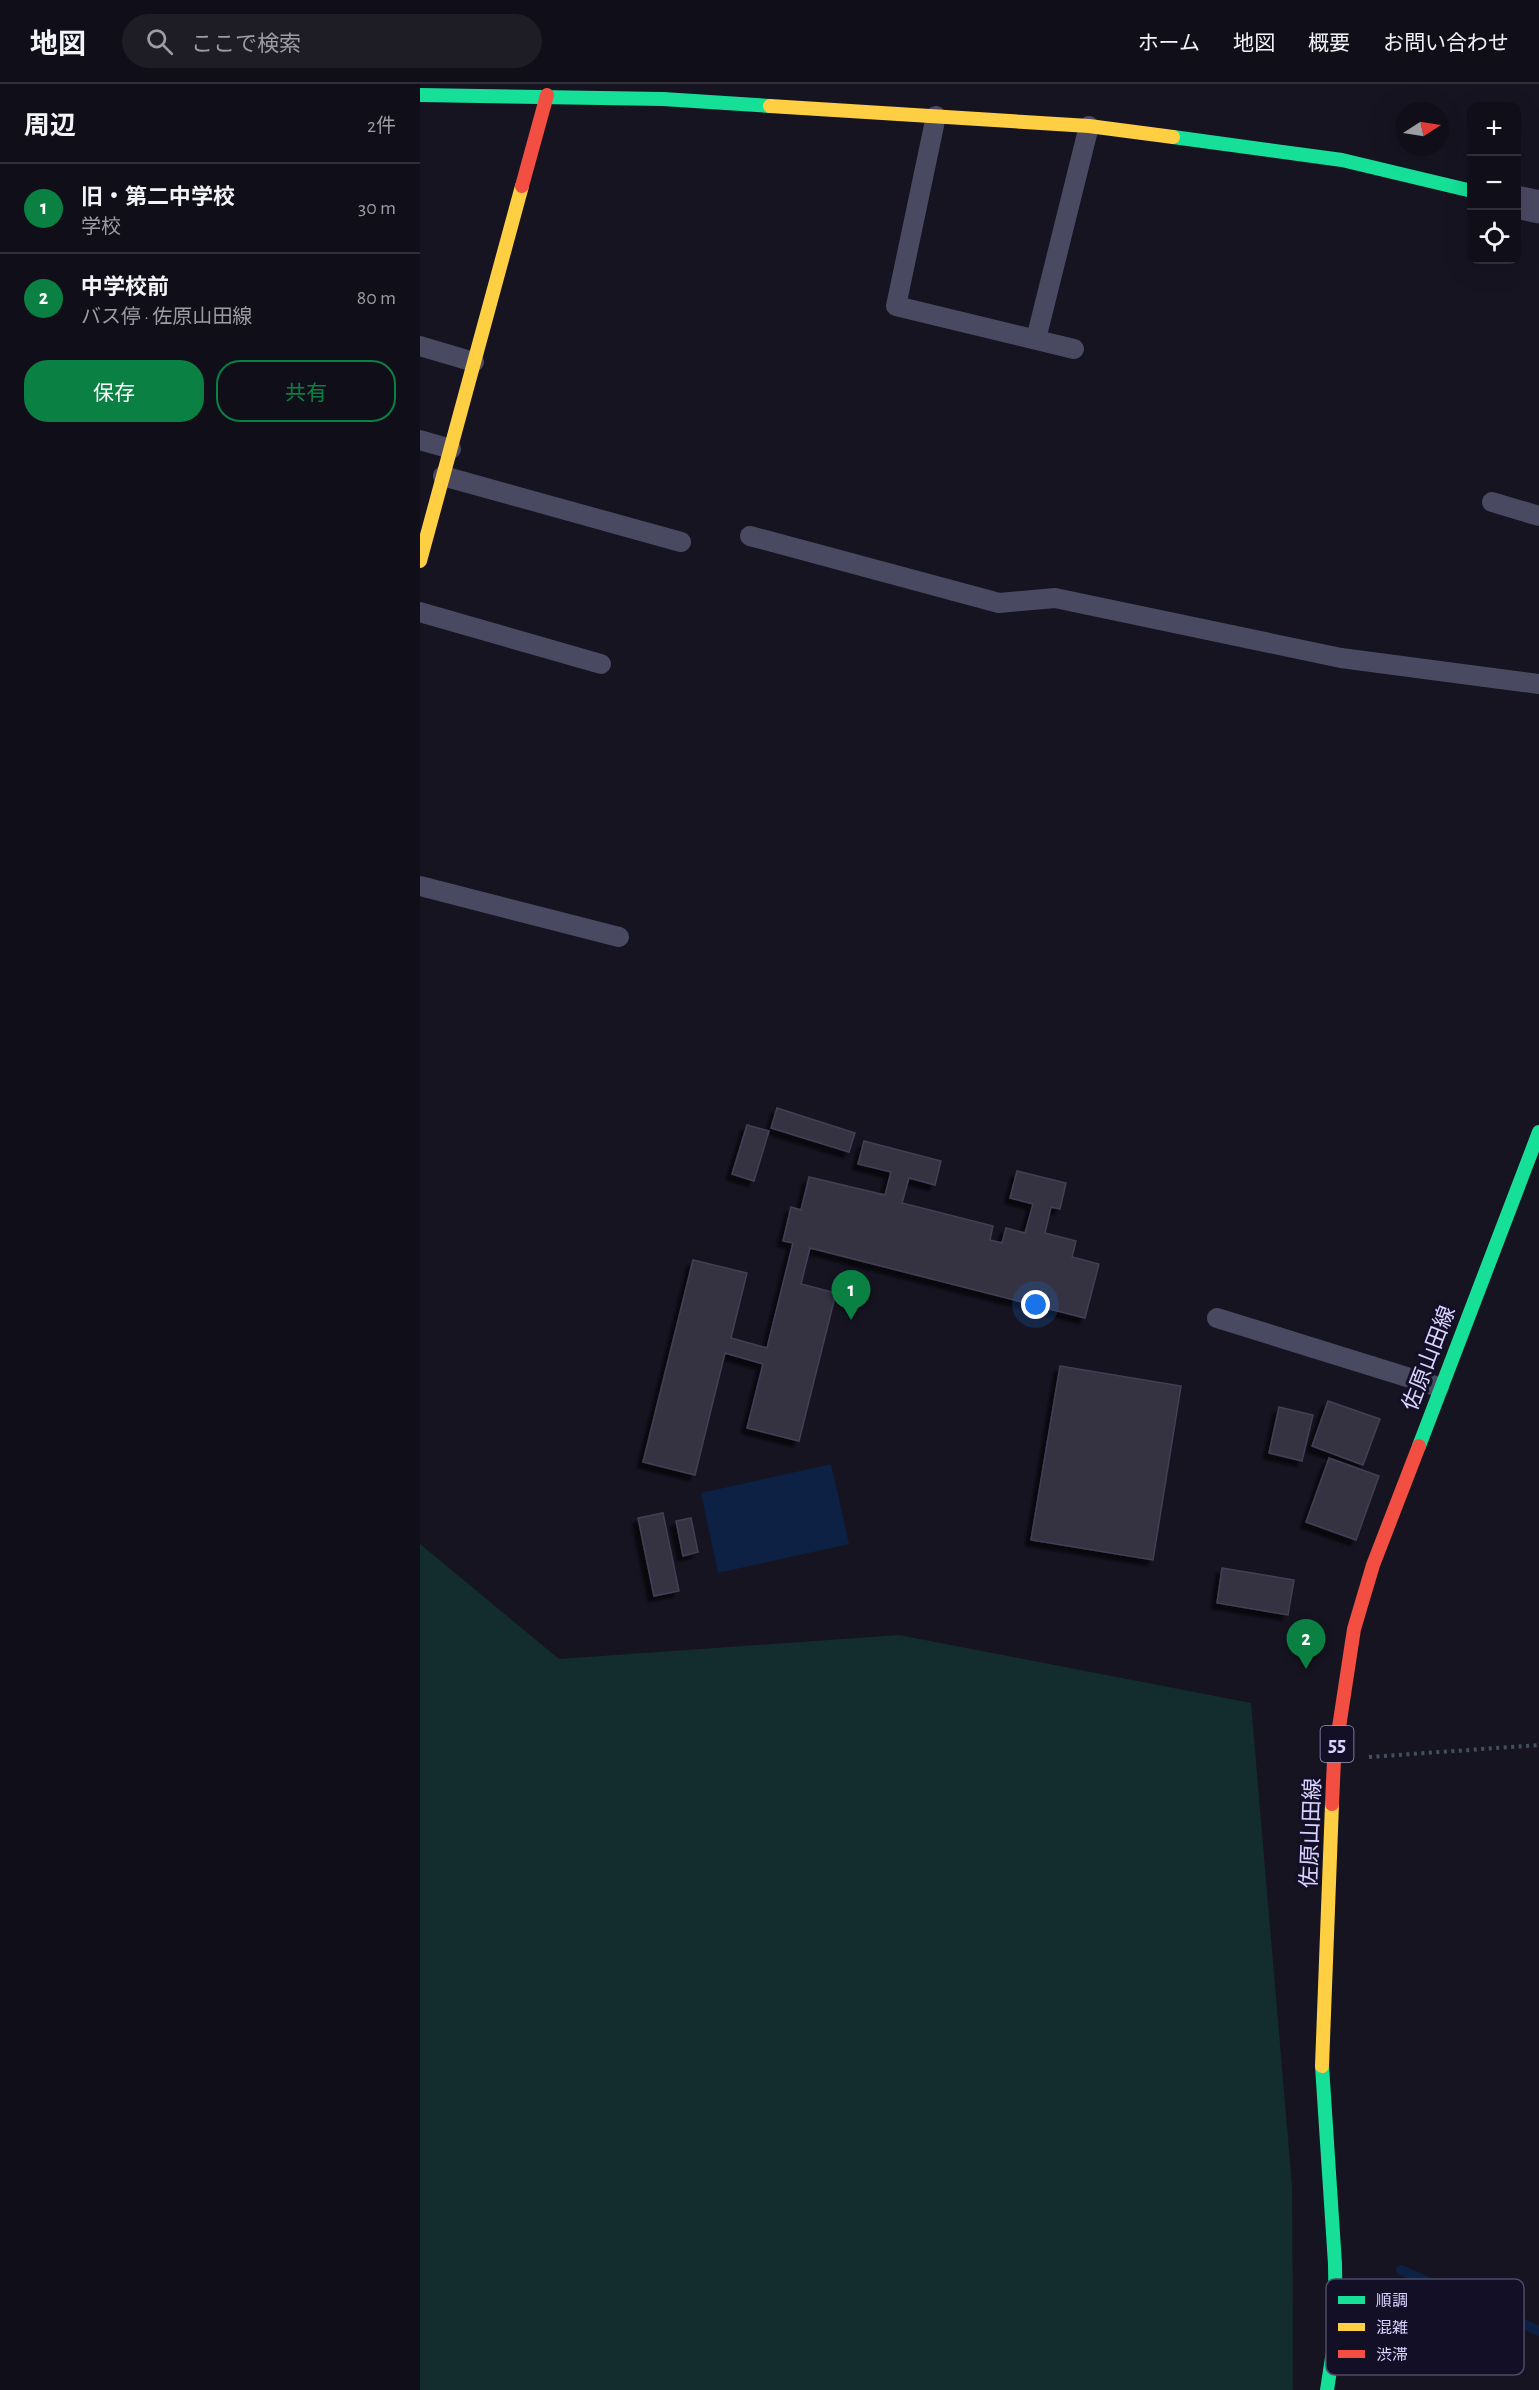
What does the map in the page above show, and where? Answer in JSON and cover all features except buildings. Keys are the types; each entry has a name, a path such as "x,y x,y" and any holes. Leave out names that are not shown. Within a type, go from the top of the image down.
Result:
{"street":[{"path":"420,94 663,99 1089,126 1342,160 1467,190"},
{"path":"420,561 547,95"},
{"path":"1521,203 1539,207"},
{"name":"佐原山田線","path":"1335,2279 1322,2066 1334,1760 1354,1629 1373,1565 1439,1388 1530,1178 1539,1132"},
{"name":"佐原山田線","path":"1327,2390 1329,2375"}],"lane":[{"path":"936,116 896,306 1074,349"},
{"path":"1036,339 1089,126"},
{"path":"420,346 474,362"},
{"path":"420,440 451,449"},
{"path":"443,476 681,542"},
{"path":"1492,502 1539,516"},
{"path":"750,536 999,603 1055,598 1341,658 1539,684"},
{"path":"420,612 601,664"},
{"path":"420,886 619,937"},
{"path":"1217,1318 1439,1388"}],"path":[{"path":"1334,1760 1539,1745"}],"green space":[{"path":"420,1544 559,1659 899,1635 1251,1703 1292,2186 1293,2390 420,2390"}],"water":[{"path":"831,1464 849,1544 718,1573 701,1493"}],"waterway":[{"path":"1401,2270 1421,2279"},
{"path":"1524,2324 1539,2331"}],"traffic: fast":[{"path":"420,95 663,99 770,106"},
{"path":"1173,137 1342,160 1467,190"},
{"path":"1419,1446 1539,1132"},
{"path":"1322,2066 1335,2279"},
{"path":"1327,2390 1329,2375"}],"traffic: slow":[{"path":"770,106 1089,126 1173,137"},
{"path":"420,561 522,186"},
{"path":"1322,2066 1332,1804"}],"traffic: jam":[{"path":"522,186 547,95"},
{"path":"1332,1804 1334,1760 1354,1629 1373,1565 1419,1446"}],"place":[{"name":"旧・第二中学校","path":"851,1320"},
{"name":"中学校前","path":"1306,1669"}]}
